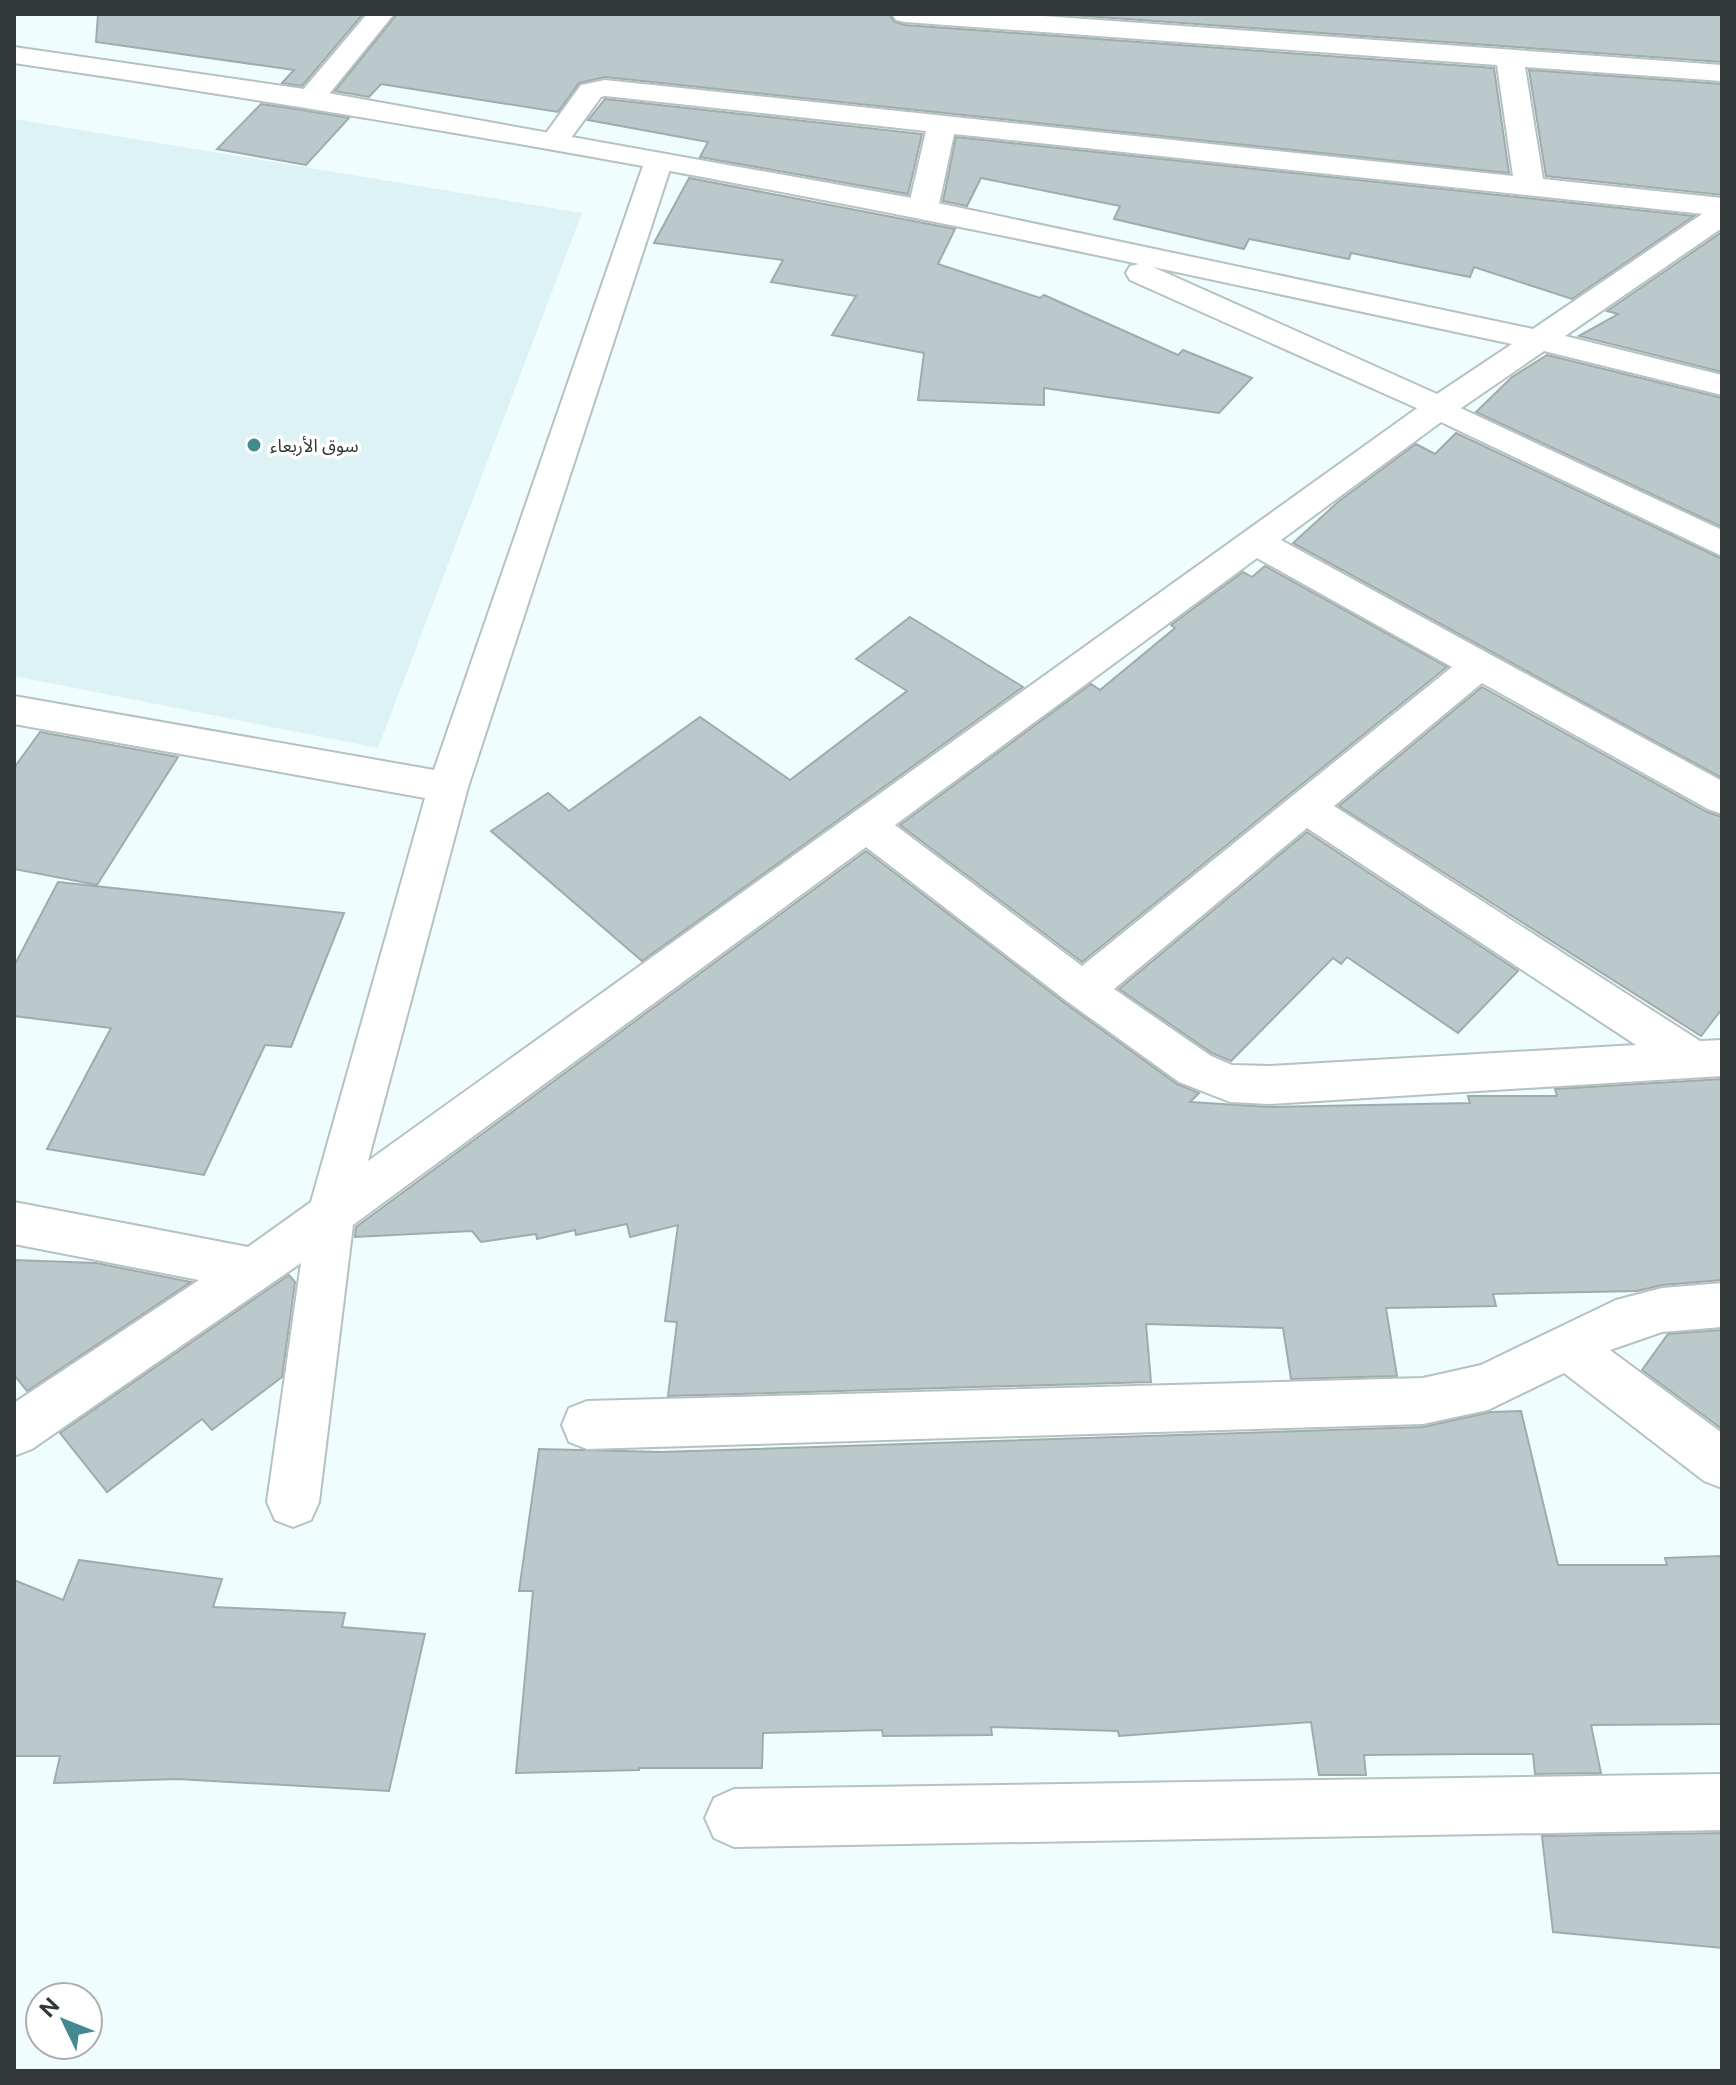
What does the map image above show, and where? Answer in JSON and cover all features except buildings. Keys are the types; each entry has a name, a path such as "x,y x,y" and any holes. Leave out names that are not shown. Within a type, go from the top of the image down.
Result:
{"street":[{"path":"311,98 381,14"},
{"path":"905,14 1298,45 1722,73"},
{"path":"1298,45 1299,14"},
{"path":"14,55 311,98 923,209 1540,340 1722,385"},
{"path":"1510,58 1529,184"},
{"path":"555,140 596,88 1529,184 1722,207"},
{"path":"923,209 942,124"},
{"path":"293,1502 331,1213 448,787 658,163"},
{"path":"14,1432 254,1270 1253,540 1722,214"},
{"path":"1063,237 1439,408 1722,544"},
{"path":"1253,540 1722,799"},
{"path":"1083,990 1479,665"},
{"path":"20,720 448,787"},
{"path":"1305,807 1708,1059"},
{"path":"866,825 1083,990 1195,1069 1230,1083 1269,1085 1708,1059"},
{"path":"14,1223 254,1270"},
{"path":"587,1425 1423,1401 1488,1387 1616,1322 1662,1310 1722,1305"},
{"path":"1569,1348 1722,1464"},
{"path":"734,1818 1722,1802"}],"shaded area":[{"name":"سوق الأربعاء","path":"14,119 582,213 378,748 14,676"}],"place":[{"name":"سوق الأربعاء","path":"254,445"}]}
